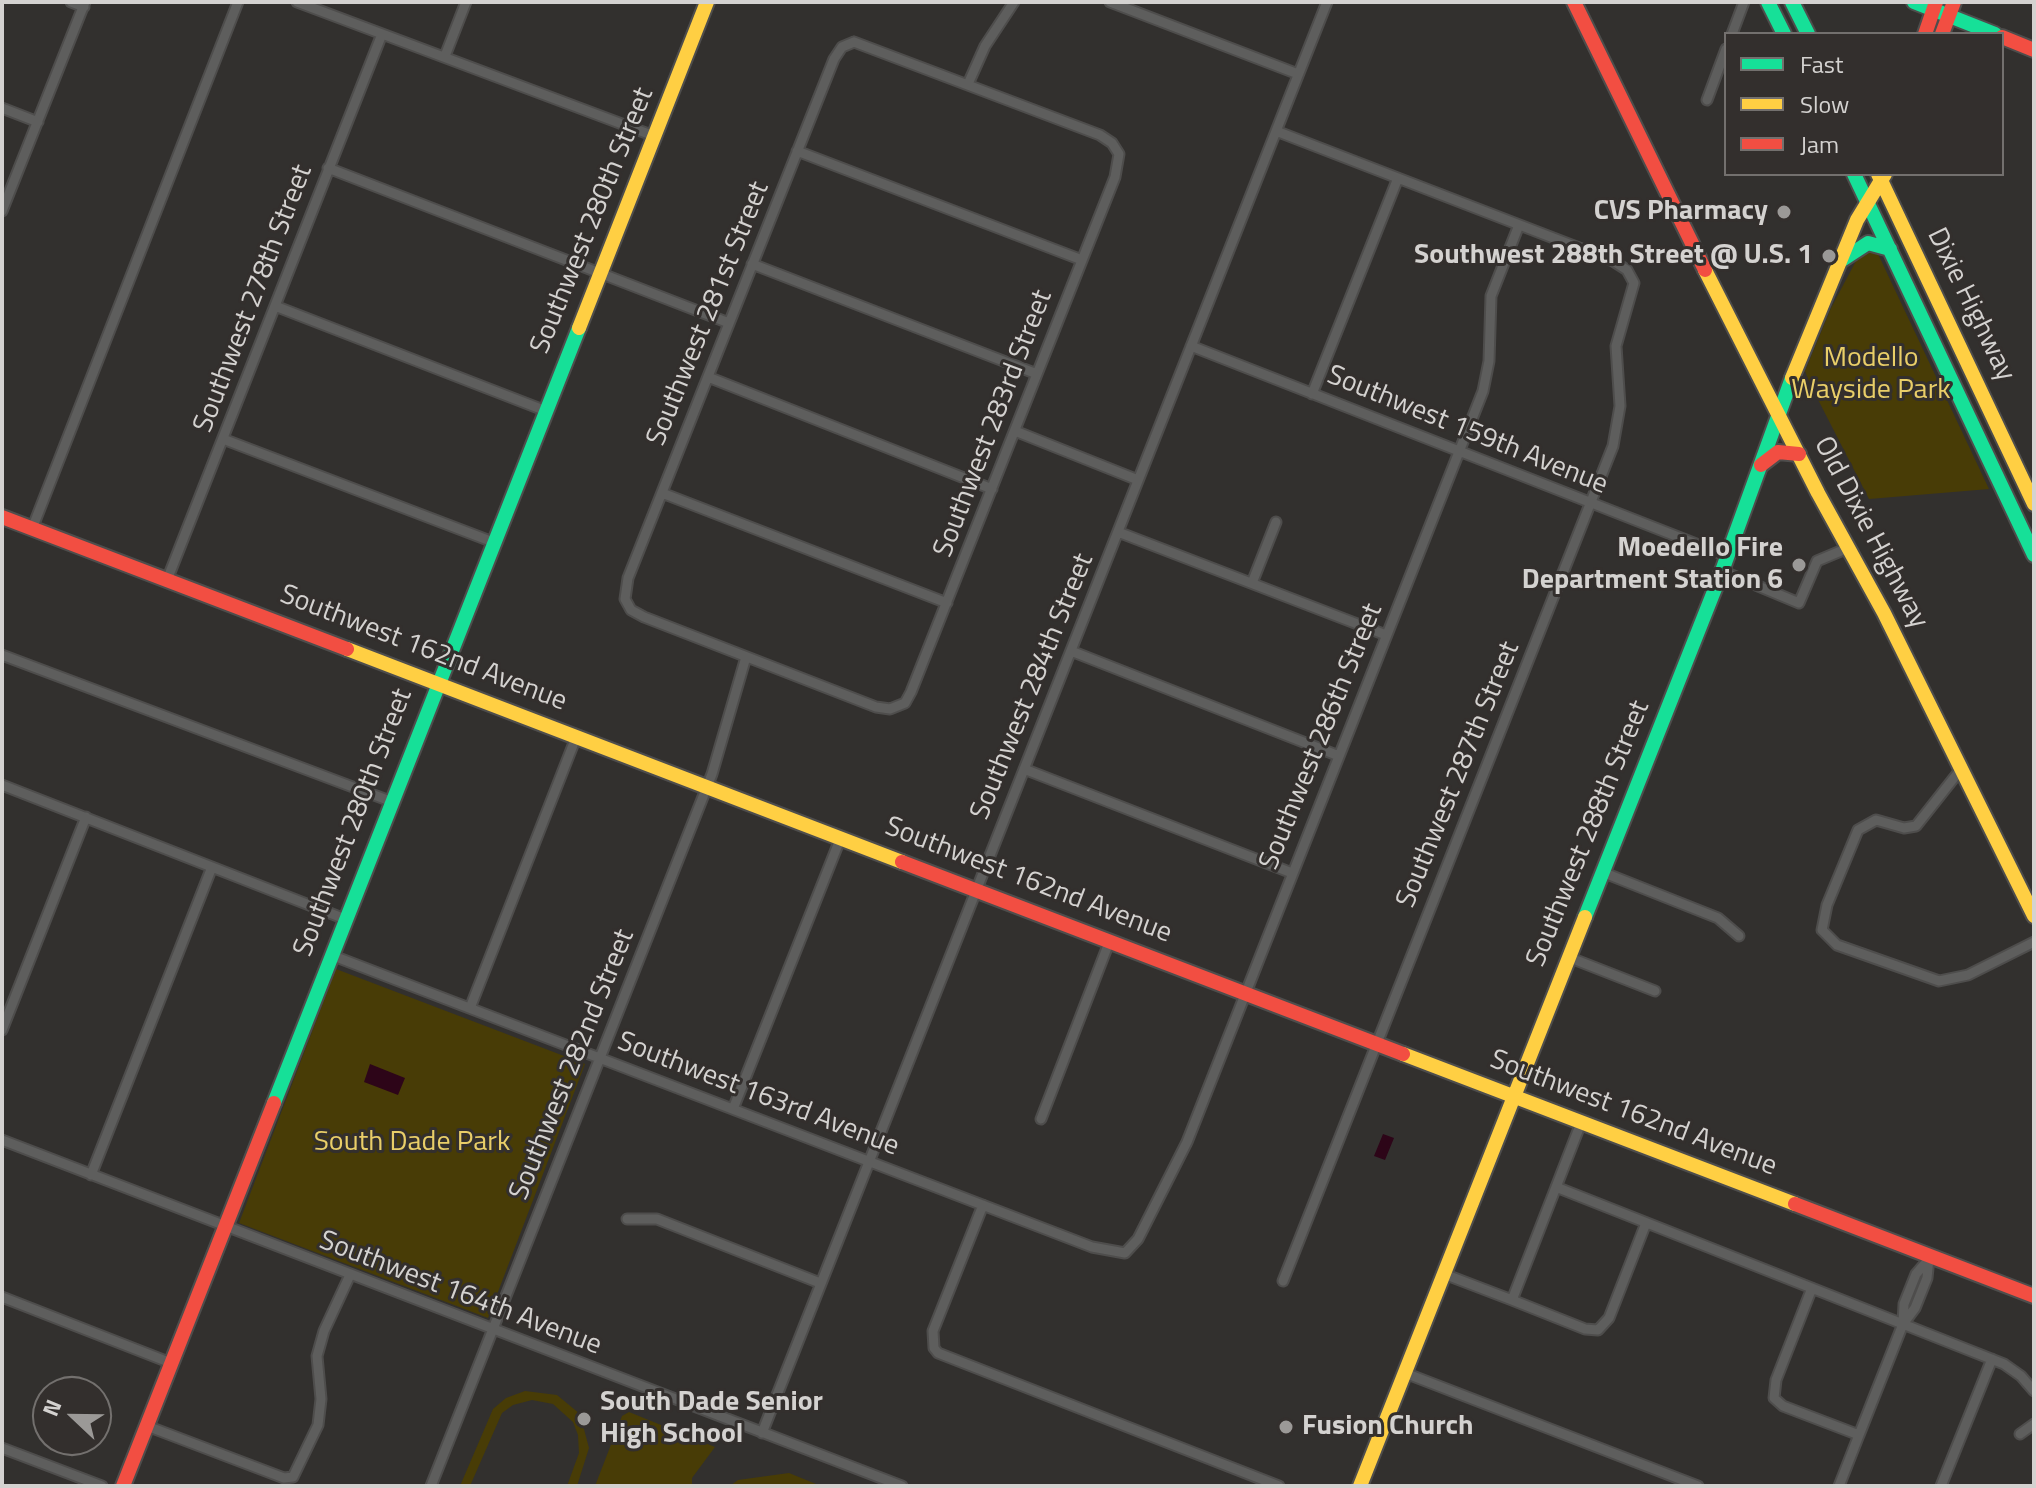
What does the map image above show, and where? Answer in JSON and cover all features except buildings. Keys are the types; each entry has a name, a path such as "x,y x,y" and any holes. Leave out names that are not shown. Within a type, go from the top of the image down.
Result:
{"main road":[{"name":"Southwest 280th Street","path":"123,1486 707,2"},
{"name":"Old Dixie Highway","path":"1574,2 2034,916"},
{"path":"1768,2 1783,32"},
{"path":"1792,2 1807,32"},
{"path":"1914,2 1951,9 1991,32"},
{"path":"1926,32 1934,6"},
{"path":"1943,32 1951,9"},
{"path":"2004,38 2034,50"},
{"name":"Dixie Highway","path":"1855,176 2034,555"},
{"name":"Southwest 288th Street","path":"1360,1486 1722,571 1778,411 1839,262 1879,176"},
{"name":"Dixie Highway","path":"1879,176 2034,504"},
{"path":"1839,262 1868,243 1890,249"},
{"path":"1934,339 1961,367 1987,426 2002,433"},
{"path":"1758,468 1778,452 1799,454"},
{"name":"Southwest 162nd Avenue","path":"2,517 2034,1296"},
{"path":"2025,532 2034,545"}],"street":[{"path":"2,211 84,4 71,2"},
{"path":"32,529 238,2"},
{"path":"297,2 654,136"},
{"path":"445,56 466,2"},
{"path":"968,84 985,46 1014,2"},
{"path":"1110,2 1298,74"},
{"name":"Southwest 284th Street","path":"762,1433 1327,2"},
{"path":"1733,32 1744,2"},
{"name":"Southwest 278th Street","path":"167,580 382,34"},
{"name":"Southwest 281st Street","path":"746,657 637,614 627,605 628,578 834,59 845,44 866,45 968,84"},
{"path":"1707,100 1724,54"},
{"name":"Southwest 283rd Street","path":"746,657 876,707 895,709 905,703 1082,260 1117,169 1116,148 1100,135 968,84"},
{"path":"2,108 38,122"},
{"path":"1276,131 1519,225"},
{"path":"797,151 1082,260"},
{"path":"328,168 729,323"},
{"path":"1312,394 1398,178"},
{"name":"Southwest 287th Street","path":"1283,1281 1617,434 1620,406 1616,346 1634,290 1633,278 1613,261 1519,225"},
{"name":"Southwest 286th Street","path":"1125,1253 1138,1239 1181,1156 1487,377 1491,296 1519,225"},
{"path":"752,264 1037,374"},
{"path":"275,306 546,411"},
{"name":"Southwest 159th Avenue","path":"1191,346 1727,556"},
{"path":"708,377 992,489"},
{"path":"1015,431 1138,480"},
{"path":"223,439 493,542"},
{"path":"662,493 947,603"},
{"path":"1252,583 1276,522"},
{"path":"1118,532 1386,635"},
{"path":"1722,571 1799,603 1817,561 1848,548"},
{"path":"1071,651 1339,756"},
{"path":"2,655 390,801"},
{"name":"Southwest 282nd Street","path":"431,1486 708,786 746,657"},
{"path":"470,1008 577,735"},
{"path":"1024,769 1292,873"},
{"path":"1961,769 1916,826 1904,828 1876,820 1858,830 1827,905 1822,930 1837,945 1939,981 1968,975 2034,942"},
{"path":"2,785 345,919"},
{"path":"2,1030 6,1009 86,817"},
{"path":"733,1109 841,837"},
{"path":"91,1175 212,867"},
{"path":"1602,872 1718,918 1739,936"},
{"path":"1041,1119 1110,940"},
{"name":"Southwest 163rd Avenue","path":"331,955 1105,1251 1125,1253"},
{"path":"1568,957 1655,991"},
{"path":"1512,1300 1581,1123"},
{"name":"Southwest 164th Avenue","path":"2,1140 492,1331 902,1486"},
{"path":"1556,1187 1992,1359 2013,1370 2034,1391"},
{"path":"983,1205 933,1331 934,1348 950,1360 1279,1486"},
{"path":"627,1219 657,1219 820,1283"},
{"path":"1444,1274 1585,1329 1598,1330 1609,1318 1646,1223"},
{"path":"1839,1486 1903,1324 1915,1308 1923,1288 1929,1258"},
{"path":"147,1426 284,1478 293,1477 318,1425 321,1399 317,1356 324,1331 350,1275"},
{"path":"1812,1288 1776,1380 1774,1398 1783,1406 1859,1435"},
{"path":"2,1297 171,1363"},
{"path":"1941,1486 1992,1359"},
{"path":"1405,1373 1672,1481 1698,1486"},
{"path":"2020,1434 2034,1424"},
{"path":"2,1448 102,1486"}],"green space":[{"name":"Modello Wayside Park","path":"1867,250 1878,254 1989,489 1869,499 1810,384 1805,371 1831,308 1857,259"},
{"name":"South Dade Park","path":"336,969 585,1064 488,1318 239,1223"},
{"path":"525,1391 557,1395 580,1414 589,1448 577,1486 567,1486 579,1453 578,1435 573,1422 553,1404 532,1400 513,1405 502,1413 470,1486 460,1486 493,1409 506,1398"},
{"path":"629,1412 715,1447 692,1478 692,1486 595,1486 622,1416"},
{"path":"789,1473 821,1486 730,1486 738,1480"}],"shaded area":[{"path":"370,1064 405,1078 398,1095 364,1082"},
{"path":"1383,1134 1394,1138 1385,1160 1374,1156"}],"traffic: fast":[{"path":"1768,2 1783,32"},
{"path":"1792,2 1807,32"},
{"path":"1914,2 1990,32"},
{"path":"1855,176 2034,555"},
{"path":"1839,262 1868,243 1890,249"},
{"path":"274,1103 579,328"},
{"path":"1585,917 1722,571 1792,378"}],"traffic: slow":[{"path":"579,328 707,2"},
{"path":"1879,176 2034,504"},
{"path":"1792,378 1857,220 1884,176"},
{"path":"1705,270 1818,493 1884,613 2034,916"},
{"path":"347,649 902,862"},
{"path":"1360,1486 1585,917"},
{"path":"1403,1054 1795,1204"}],"traffic: jam":[{"path":"1574,2 1705,270"},
{"path":"1926,32 1936,2"},
{"path":"1943,32 1954,2"},
{"path":"2004,38 2034,50"},
{"path":"1761,465 1778,452 1799,454"},
{"path":"2,517 347,649"},
{"path":"902,862 1403,1054"},
{"path":"123,1486 274,1103"},
{"path":"1795,1204 2034,1296"}],"place":[{"name":"CVS Pharmacy","path":"1784,212"},
{"name":"Southwest 288th Street @ U.S. 1","path":"1829,256"},
{"name":"Moedello Fire Department Station 6","path":"1799,565"},
{"name":"South Dade Senior High School","path":"584,1419"},
{"name":"Fusion Church","path":"1286,1427"}]}
